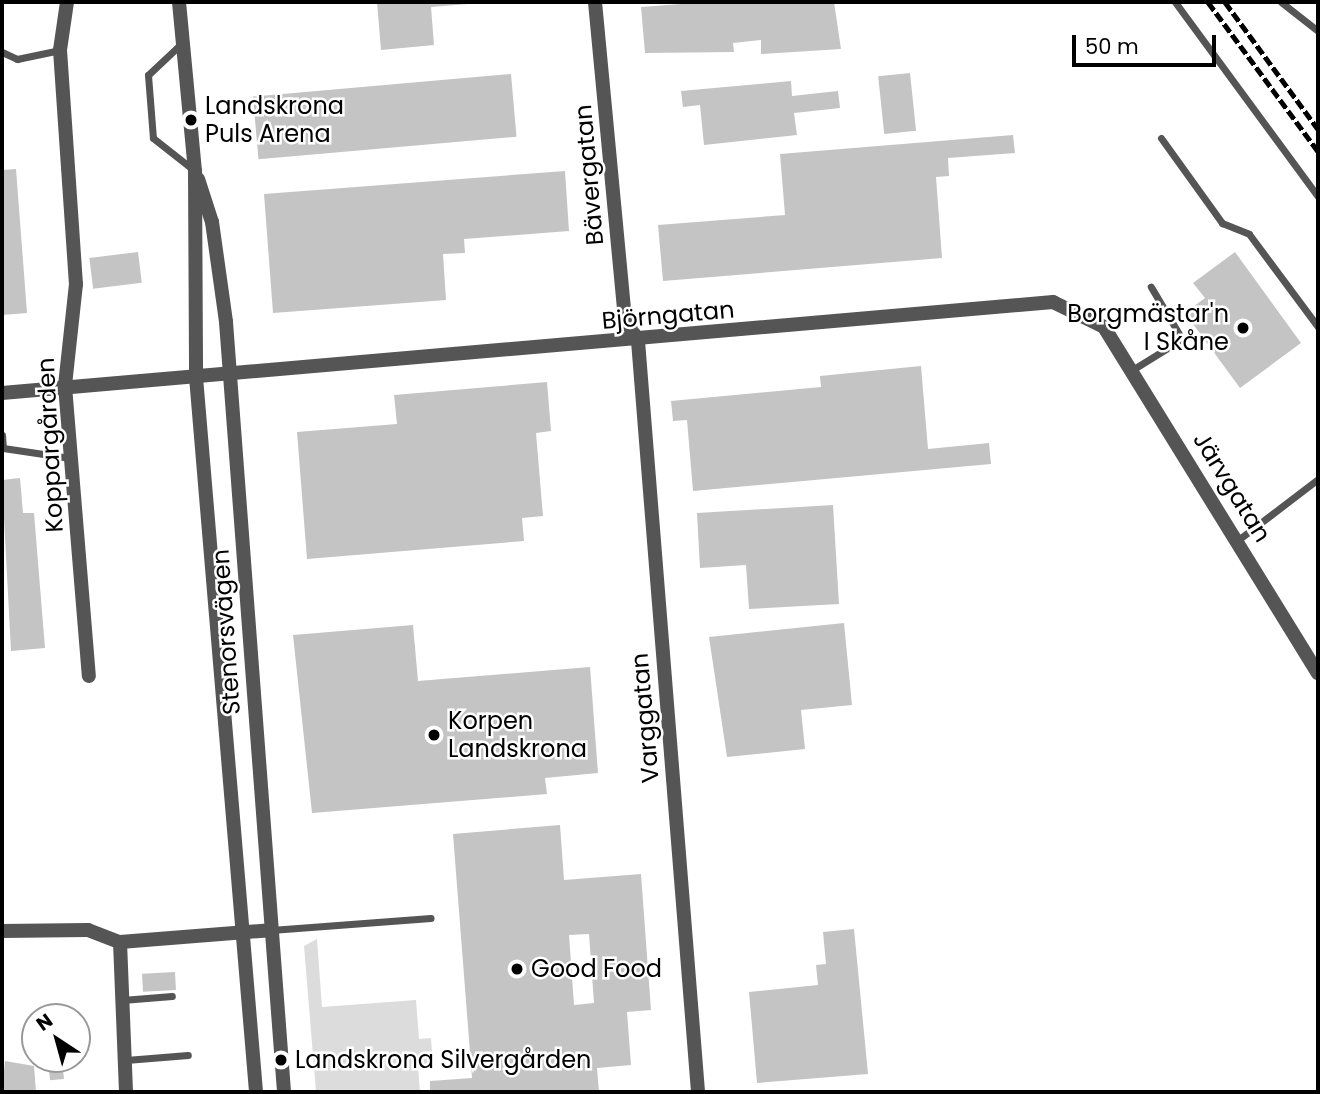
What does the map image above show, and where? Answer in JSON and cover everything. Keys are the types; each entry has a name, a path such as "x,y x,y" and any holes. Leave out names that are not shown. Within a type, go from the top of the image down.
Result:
{"street":[{"name":"Koppargården","path":"67,2 60,50 76,284 65,386 89,676"},
{"name":"Stenorsvägen","path":"180,2 195,171 196,377 256,1092"},
{"name":"Bävergatan","path":"595,2 625,319 638,341"},
{"name":"Stenorsvägen","path":"195,171 212,222 229,374 284,1092"},
{"name":"Björngatan","path":"2,394 65,386 638,341 1053,302 1104,327"},
{"name":"Järvgatan","path":"1104,327 1318,673"},
{"name":"Varggatan","path":"638,341 698,1092"},
{"path":"2,931 88,930 120,942 271,930"},
{"path":"120,942 126,1092"}],"lane":[{"path":"1175,2 1318,197"},
{"path":"1281,2 1318,32"},
{"path":"183,42 148,75 153,138 195,171"},
{"path":"2,51 17,59 60,50"},
{"path":"1161,138 1222,223 1249,234 1318,327"},
{"path":"1132,370 1182,339 1150,287"},
{"path":"2,435 3,448 71,458"},
{"path":"1238,540 1318,479"},
{"path":"271,930 431,918"},
{"path":"121,1000 172,996"},
{"path":"126,1060 188,1055"}],"shaded area":[{"path":"317,939 322,1007 416,1000 419,1039 431,1038 433,1065 418,1067 420,1092 316,1092 304,946"}],"building":[{"path":"377,2 468,4 431,7 434,45 381,50"},
{"path":"708,2 834,2 841,49 761,54 761,40 733,43 734,52 645,53 641,7"},
{"path":"910,73 916,131 884,134 878,76"},
{"path":"511,74 516,137 258,159 253,97"},
{"path":"791,81 792,96 838,91 840,108 794,113 797,135 704,145 700,105 683,107 681,91"},
{"path":"1013,135 1015,153 948,158 949,176 936,177 942,258 663,281 658,225 785,215 780,154"},
{"path":"16,169 27,313 2,315 2,170"},
{"path":"565,171 569,231 464,239 465,253 443,254 446,300 273,313 264,194"},
{"path":"138,252 142,283 93,289 89,258"},
{"name":"Borgmästar'n I Skåne","path":"1235,252 1301,343 1240,388 1185,313 1205,298 1193,283"},
{"path":"921,366 928,449 989,443 991,464 693,491 687,420 673,421 671,401 821,387 820,376"},
{"path":"547,382 551,431 536,433 543,516 522,518 524,541 307,559 297,432 397,424 394,395"},
{"path":"20,478 23,513 34,513 45,648 11,651 2,480"},
{"path":"833,505 839,604 749,609 746,565 700,568 697,513"},
{"path":"844,623 852,705 801,710 805,749 727,757 709,637"},
{"path":"413,625 418,681 590,667 598,773 545,778 547,794 312,813 293,635"},
{"name":"Good Food","path":"560,825 564,880 641,874 651,1010 627,1012 631,1065 597,1068 599,1092 430,1092 430,1081 472,1078 453,834","holes":["589,934 594,1003 574,1005 569,935"]},
{"path":"854,929 868,1074 757,1083 749,992 818,985 816,965 826,964 823,932"},
{"path":"175,972 176,990 143,992 142,974"},
{"path":"5,1061 21,1064 21,1073 35,1073 36,1092 2,1092"},
{"path":"49,1073 63,1073 64,1079 50,1080"}],"railway":[{"path":"1208,2 1318,151"},
{"path":"1225,2 1318,129"}],"place":[{"name":"Landskrona Puls Arena","path":"191,120"},
{"name":"Borgmästar'n I Skåne","path":"1243,328"},
{"name":"Korpen Landskrona","path":"434,735"},
{"name":"Good Food","path":"517,969"},
{"name":"Landskrona Silvergården","path":"281,1060"}]}
